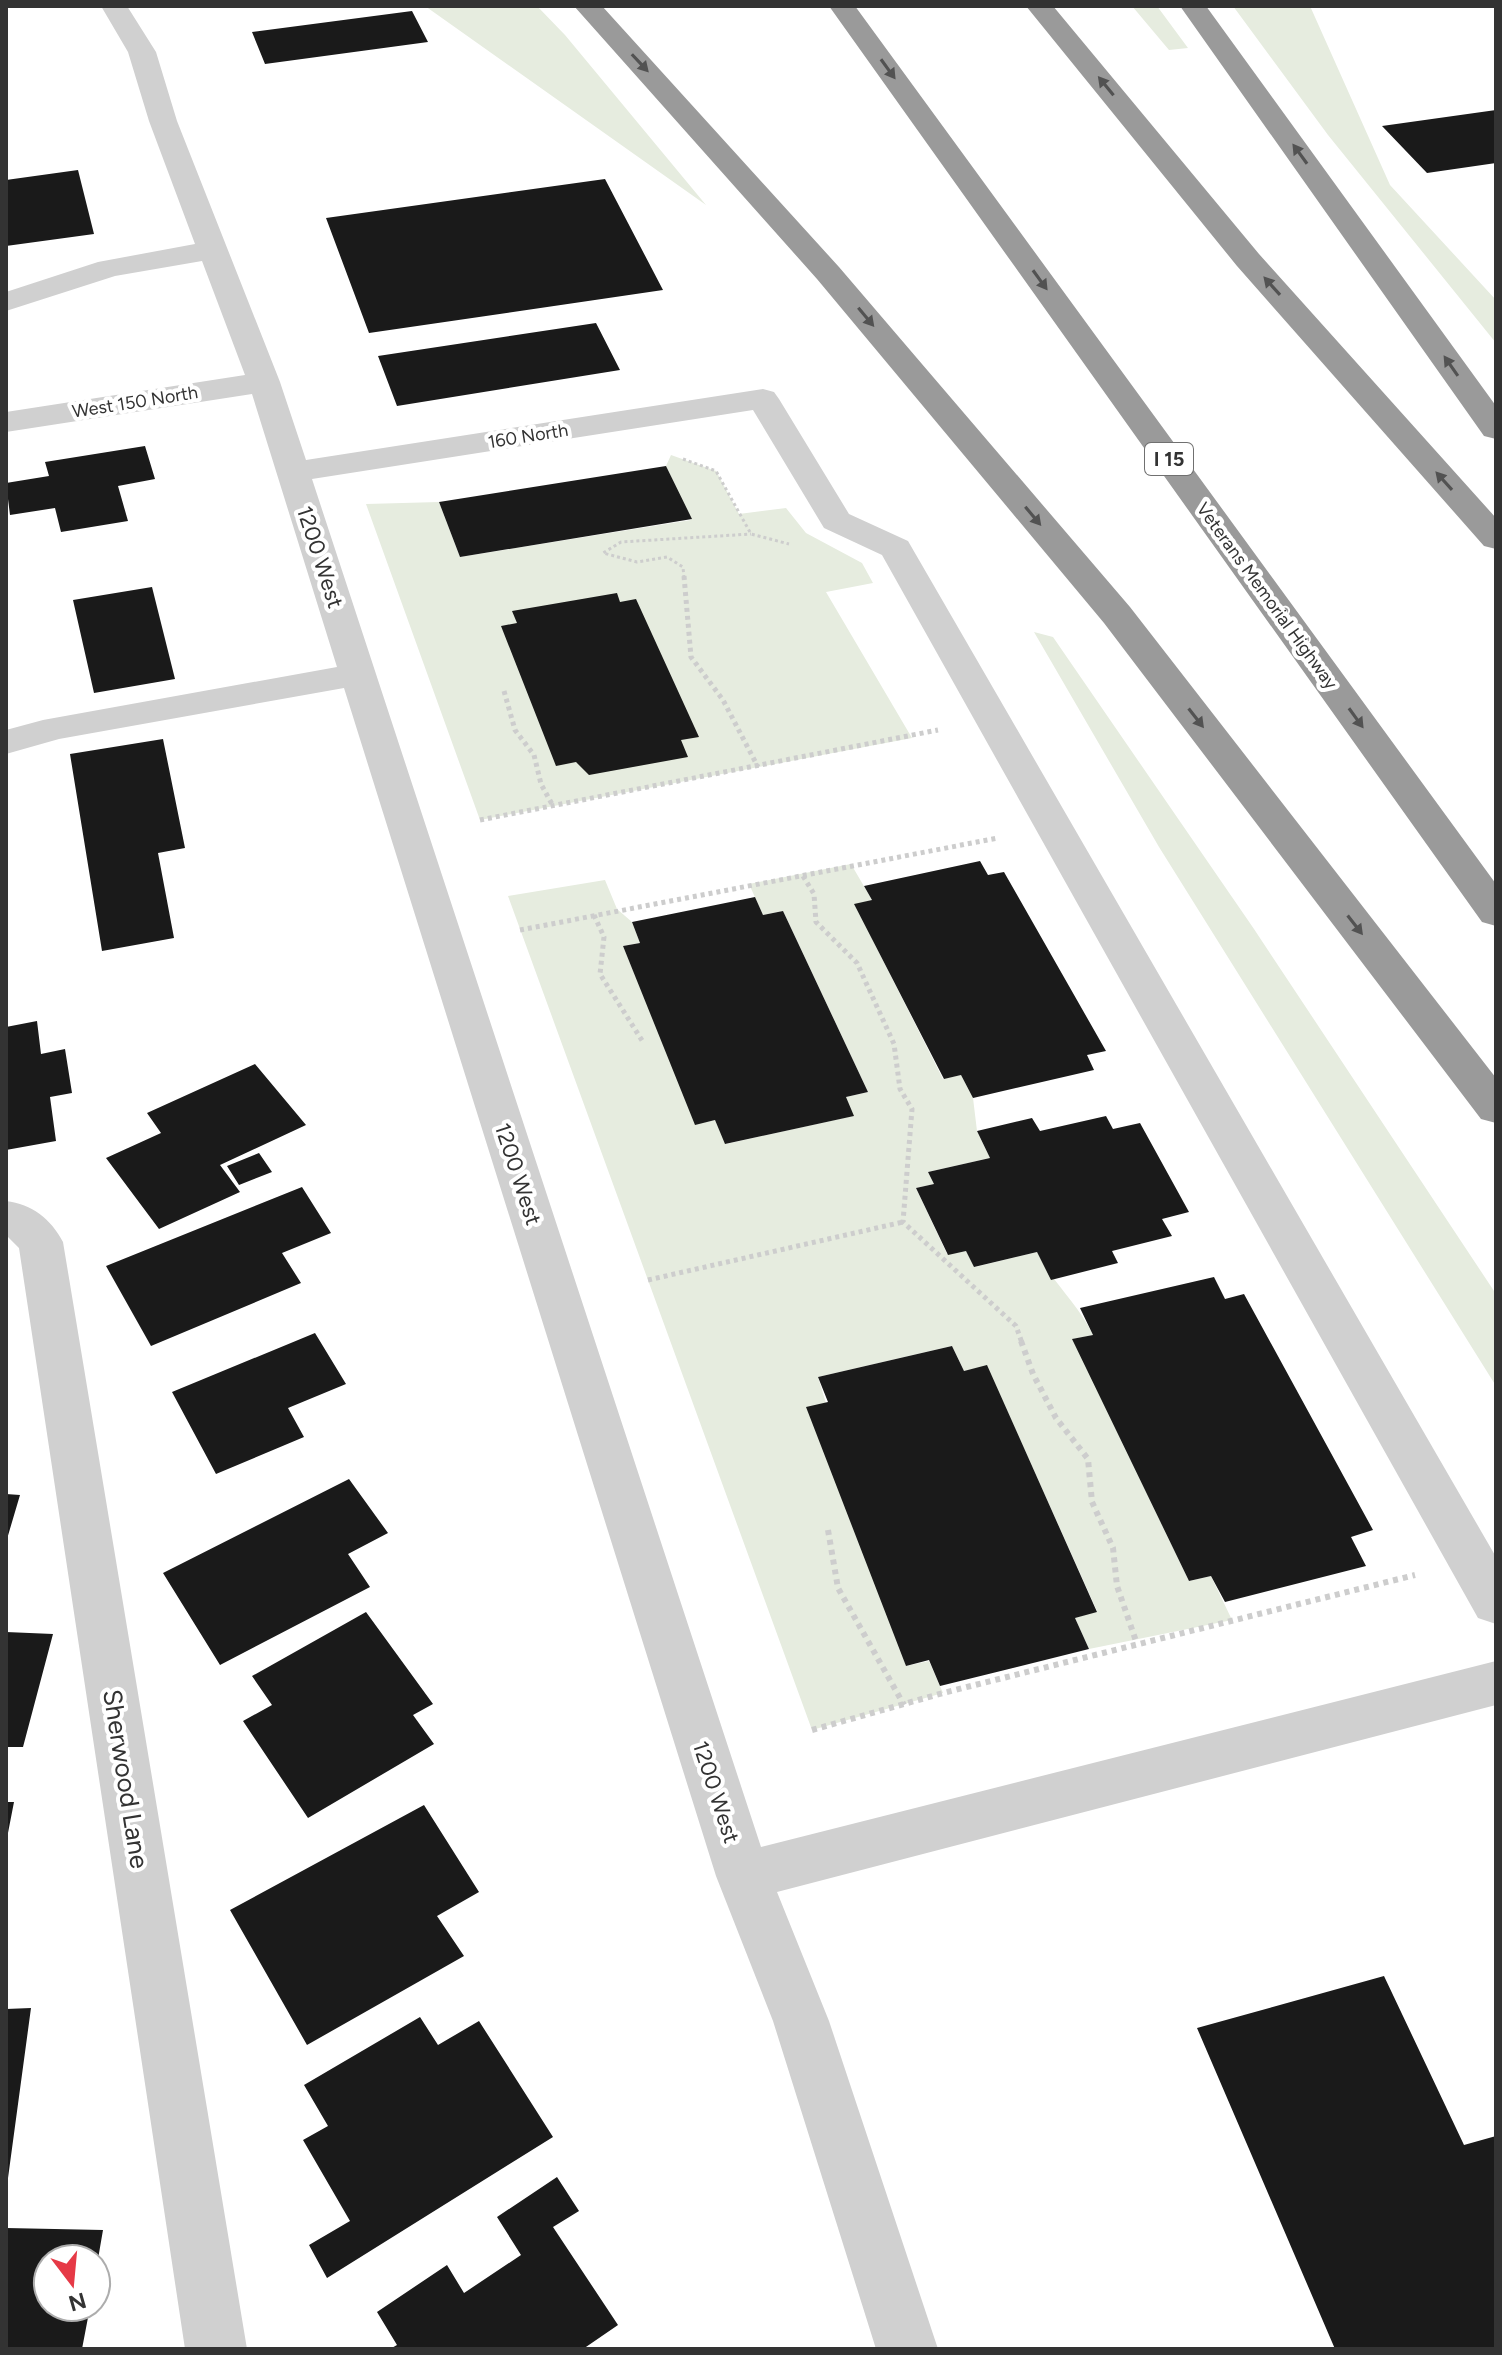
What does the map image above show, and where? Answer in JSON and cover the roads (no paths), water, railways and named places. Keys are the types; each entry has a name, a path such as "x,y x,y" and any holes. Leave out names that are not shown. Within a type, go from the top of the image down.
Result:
{"highway":[{"path":"587,6 828,273 1117,615 1496,1108"},
{"name":"Veterans Memorial Highway","path":"842,6 1496,913"},
{"path":"1039,6 1248,260 1496,539"},
{"path":"1193,6 1496,429"}],"street":[{"name":"1200 West","path":"114,6 142,52 163,121 264,382 743,1876 801,2021 907,2349"},
{"path":"6,302 109,268 212,250"},
{"name":"West 150 North","path":"6,422 264,382"},
{"name":"160 North","path":"293,472 763,399 836,521 896,548 1496,1603"},
{"path":"6,742 56,728 358,674"},
{"name":"Sherwood Lane","path":"12,1218 41,1242 216,2349"},
{"path":"743,1876 1496,1683"}]}
